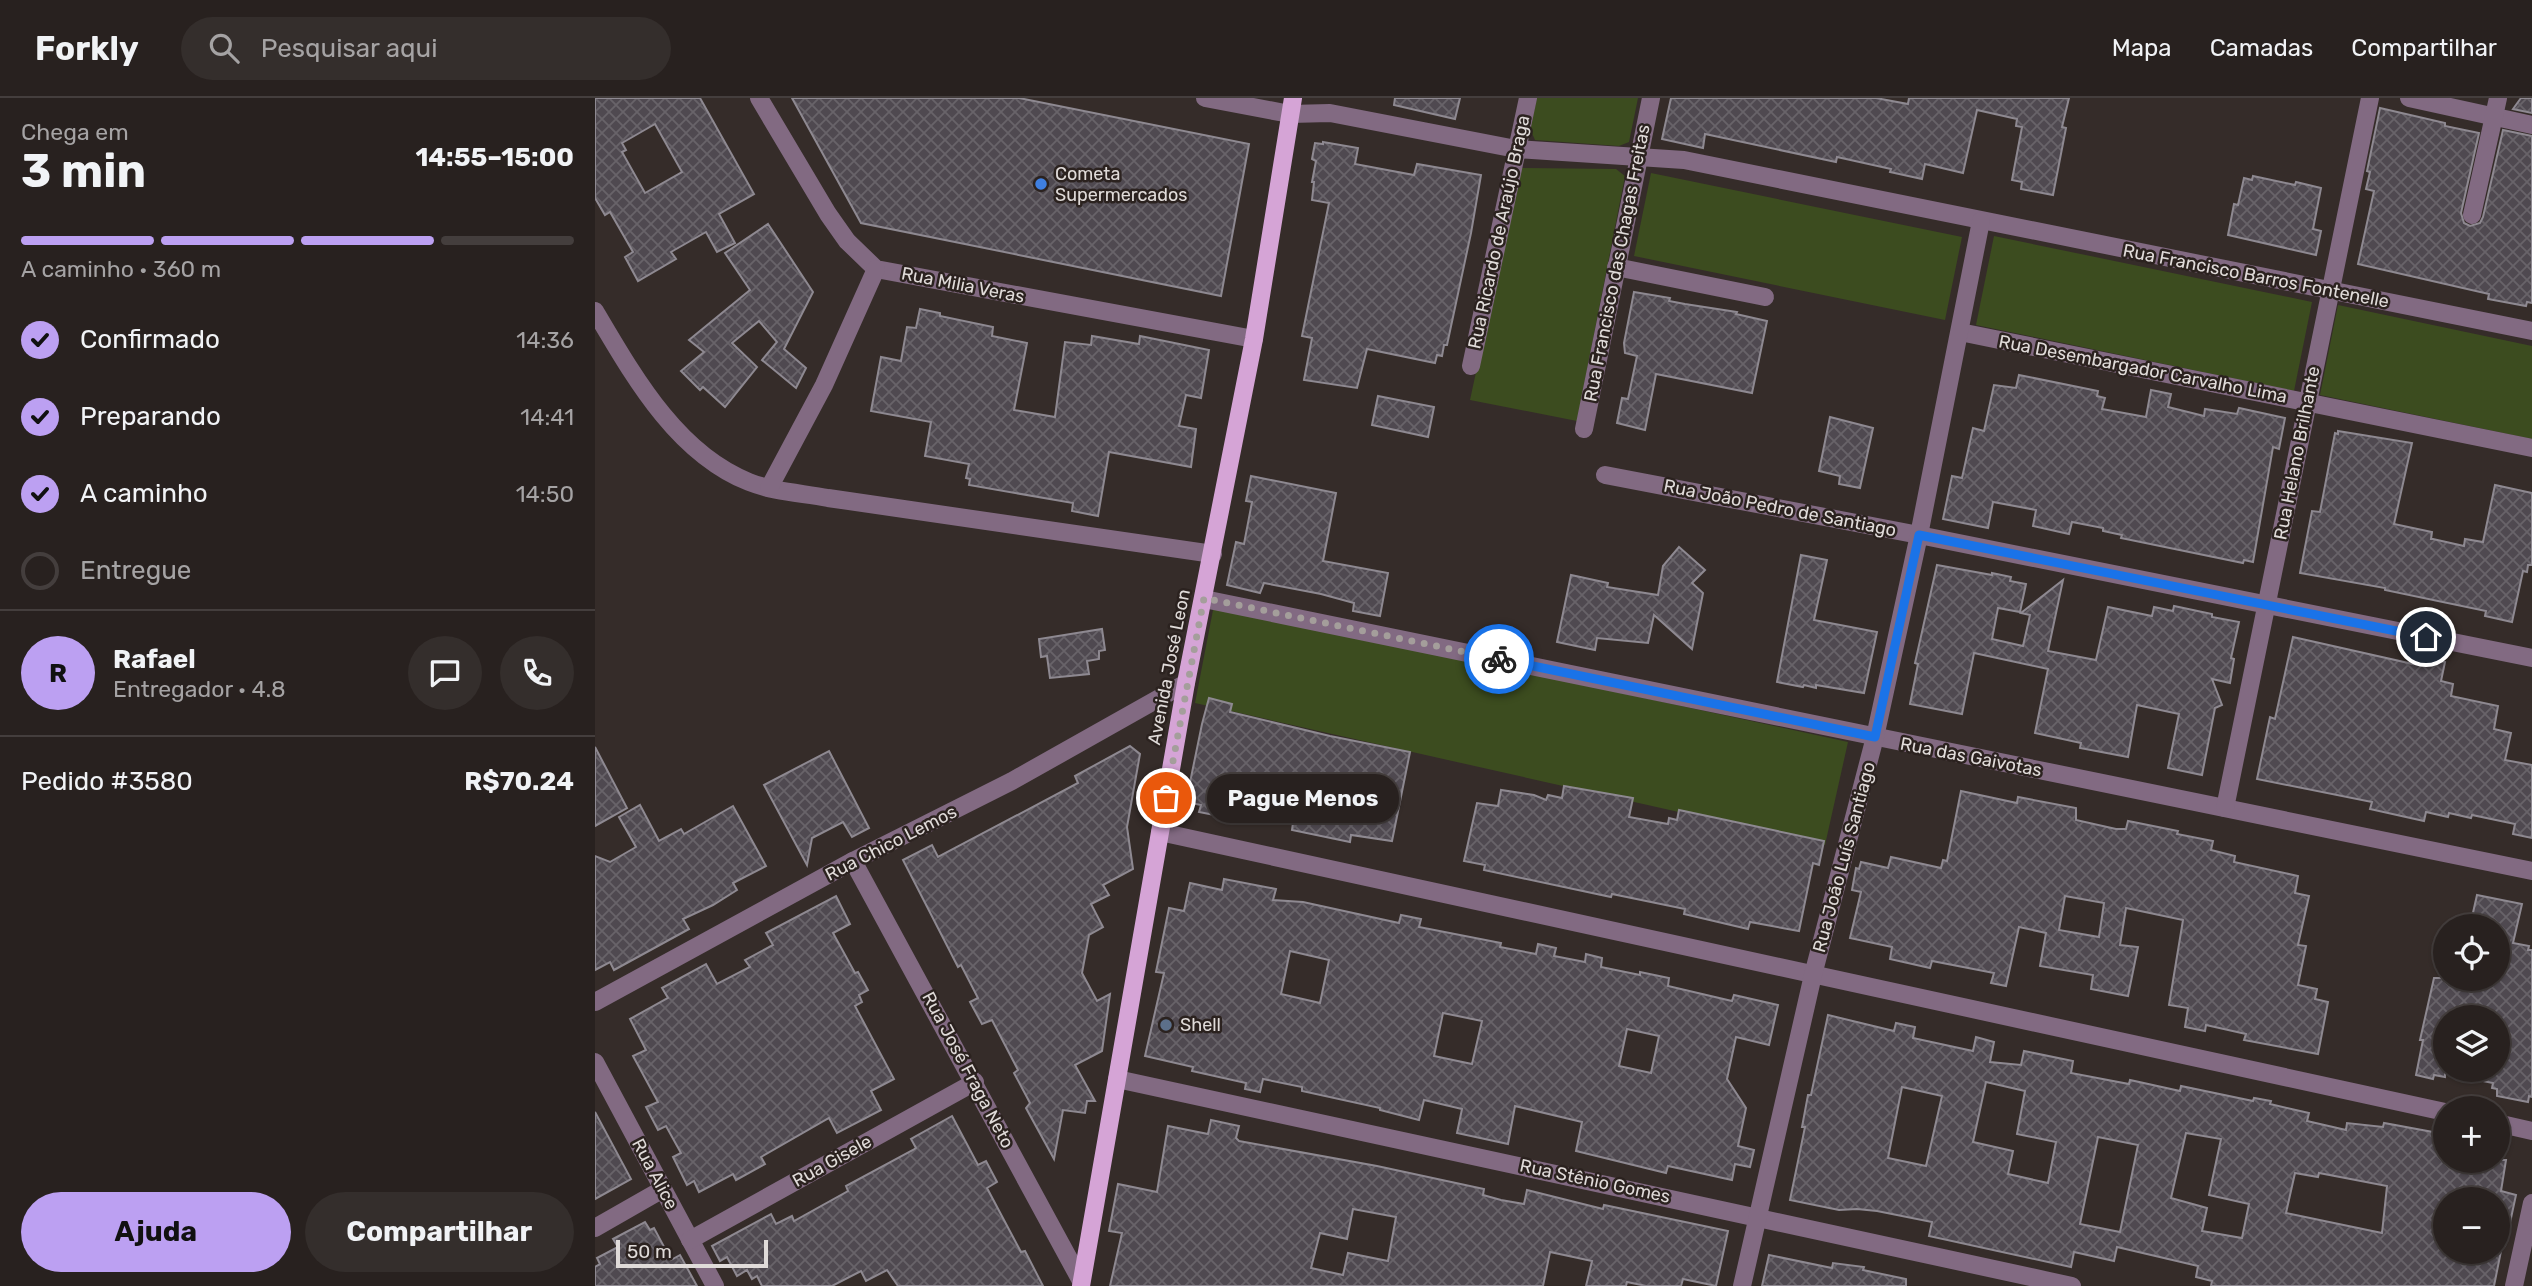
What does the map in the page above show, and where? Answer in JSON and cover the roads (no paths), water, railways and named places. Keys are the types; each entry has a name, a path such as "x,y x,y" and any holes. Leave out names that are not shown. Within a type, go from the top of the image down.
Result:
{"main road":[{"name":"Avenida José Leon","path":"1081,1284 1186,683 1254,340 1292,106"}],"street":[{"name":"Rua Milia Veras","path":"759,98 828,214 848,241 876,269 1254,340"},
{"name":"Rua Francisco Barros Fontenelle","path":"1205,98 1292,106 1516,149 1684,160 2532,331"},
{"name":"Rua Ricardo de Araújo Braga","path":"1471,366 1528,98"},
{"name":"Rua Francisco das Chagas Freitas","path":"1584,429 1651,98"},
{"name":"Rua Helano Brilhante","path":"2225,808 2369,98"},
{"path":"2409,98 2532,125"},
{"path":"2472,215 2498,98"},
{"name":"Rua João Luís Santiago","path":"1742,1286 1813,975 1875,737 1919,535 1981,221"},
{"path":"1616,267 1765,297"},
{"path":"769,488 824,385 876,269"},
{"path":"595,311 651,399 680,433 727,471 769,488 1213,554"},
{"name":"Rua Desembargador Carvalho Lima","path":"1959,332 2532,448"},
{"name":"Rua João Pedro de Santiago","path":"1605,475 2532,658"},
{"name":"Rua das Gaivotas","path":"1204,598 2532,871"},
{"name":"Rua Chico Lemos","path":"595,1002 853,861 1012,780 1186,683"},
{"path":"1160,832 2433,1109"},
{"name":"Rua José Fraga Neto","path":"853,861 975,1082 1081,1284"},
{"name":"Rua Alice","path":"595,1062 715,1286"},
{"name":"Rua Stênio Gomes","path":"1117,1079 1759,1216 2072,1286"},
{"name":"Rua Gisele","path":"689,1240 975,1082"},
{"path":"2510,1127 2532,1131"},
{"path":"595,1228 663,1189"},
{"path":"2514,1286 2532,1203"}],"place":[{"name":"Cometa Supermercados","path":"1041,184"},
{"name":"Pague Menos","path":"1166,798"},
{"name":"Shell","path":"1166,1025"}]}
